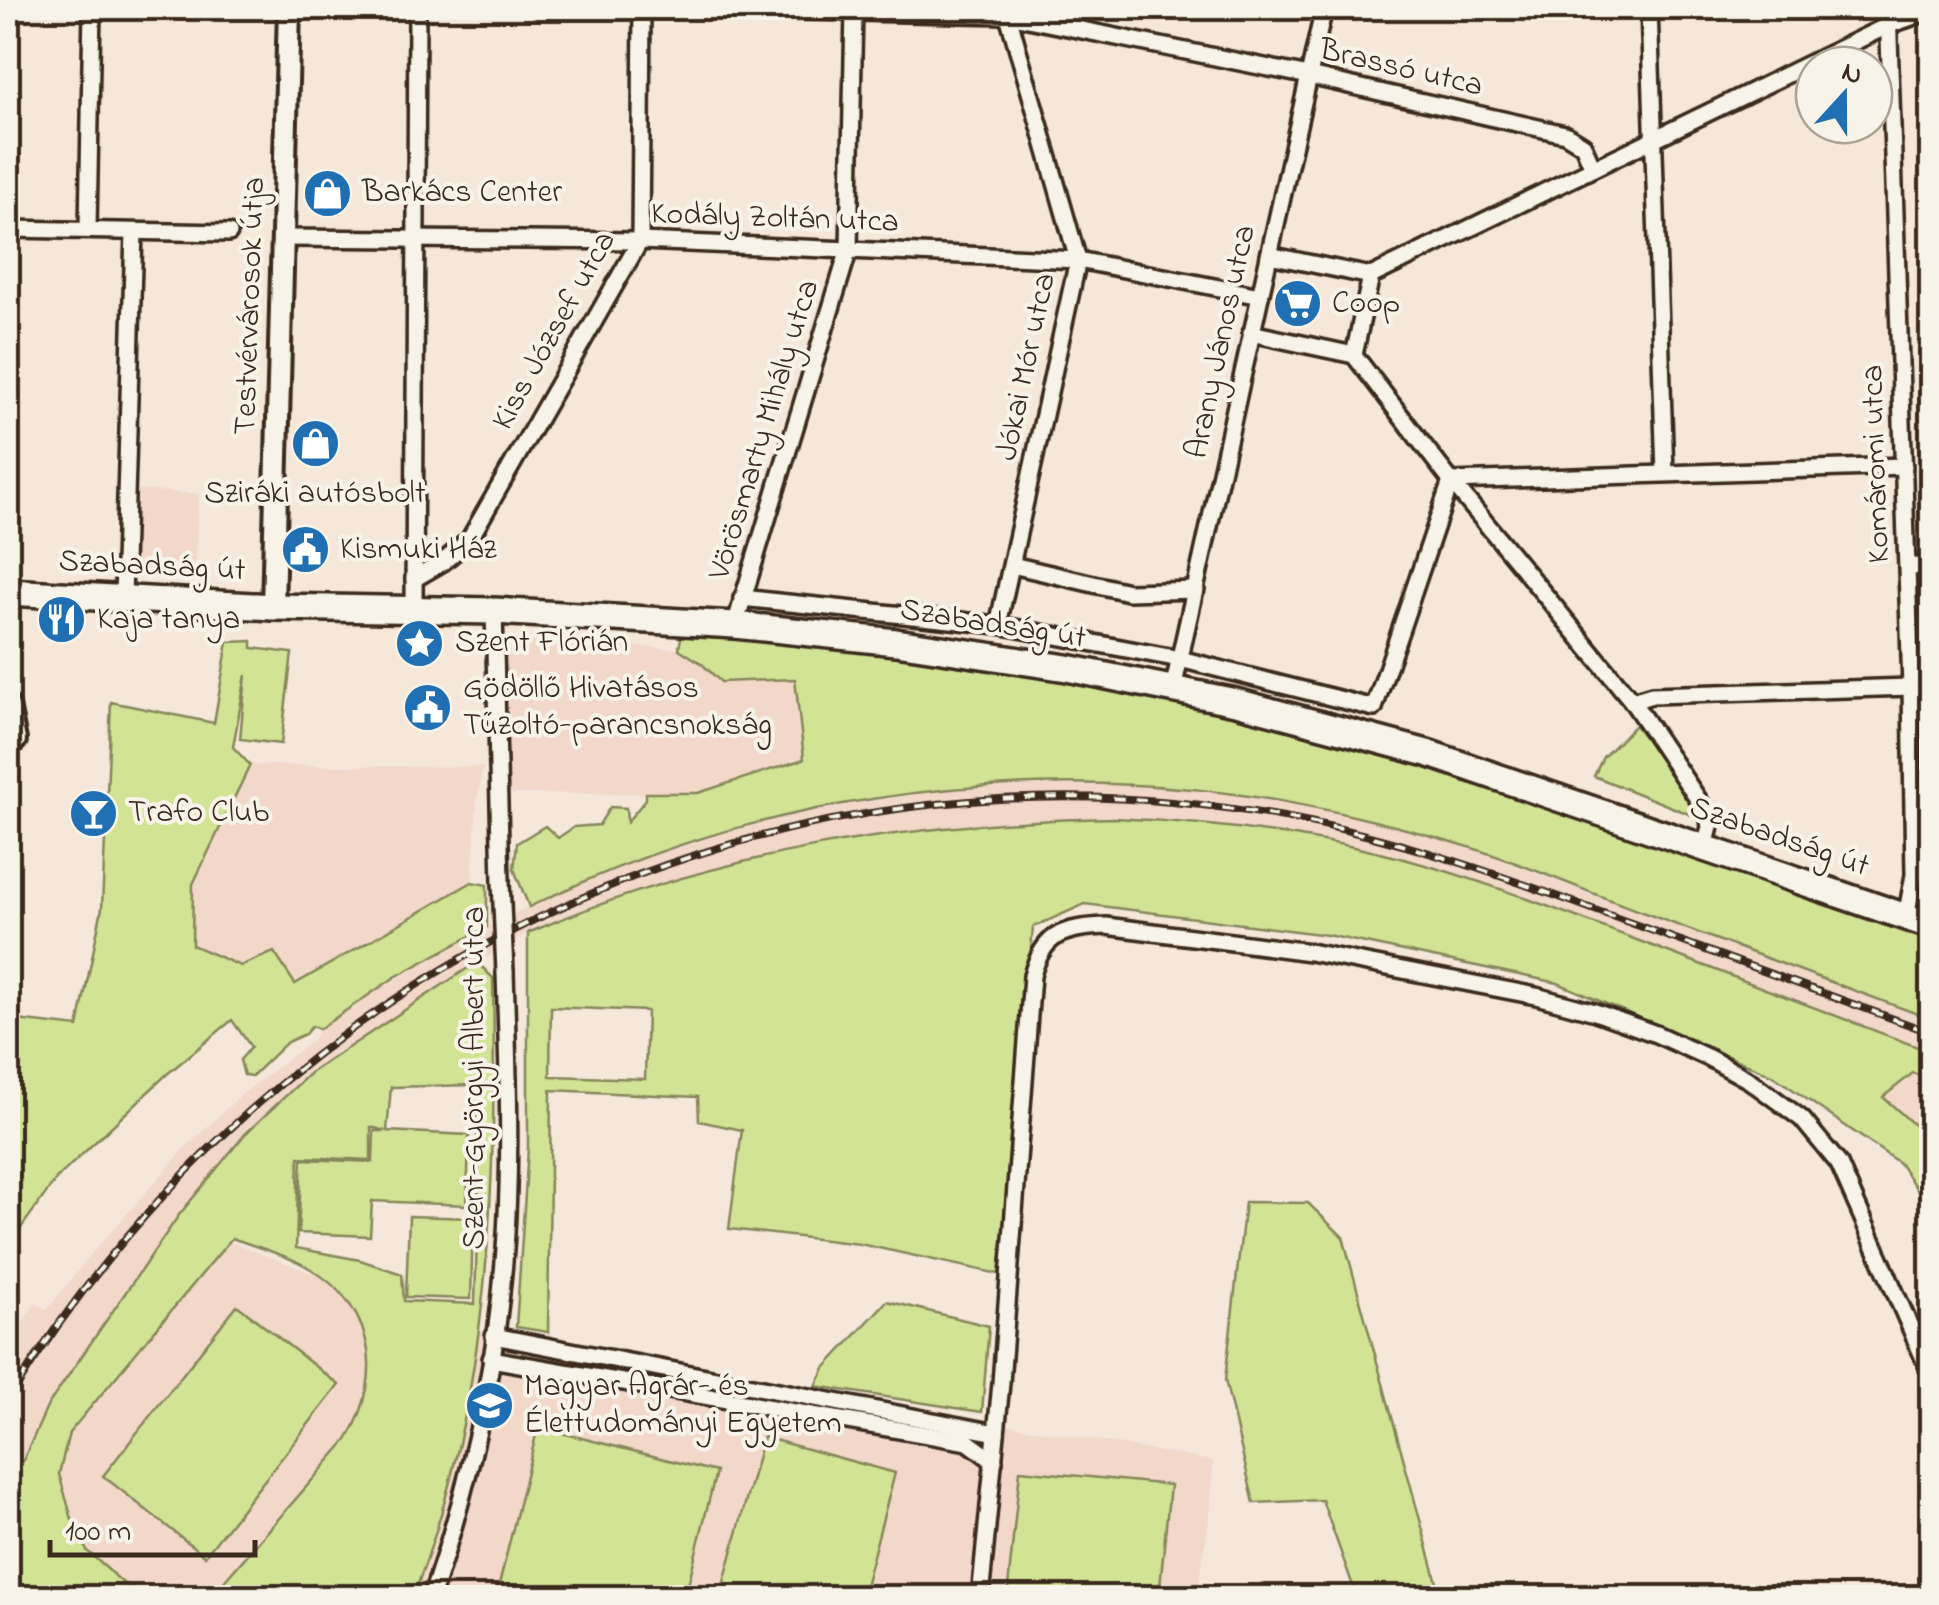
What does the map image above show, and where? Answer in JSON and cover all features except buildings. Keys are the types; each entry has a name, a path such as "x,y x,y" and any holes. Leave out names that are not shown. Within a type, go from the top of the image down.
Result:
{"main road":[{"name":"Szabadság út","path":"8,592 273,606 494,611 735,625 960,651 1173,688 1302,718 1442,758 1932,926"}],"street":[{"path":"88,229 92,8"},
{"name":"Testvérvárosok útja","path":"273,606 289,8"},
{"path":"414,608 417,8"},
{"name":"Brassó utca","path":"642,8 1009,11 1566,134 1583,144 1593,168"},
{"name":"Kiss József utca","path":"414,579 469,540 640,240 642,8"},
{"name":"Arany János utca","path":"1173,688 1324,8"},
{"path":"1650,8 1665,473"},
{"path":"1269,254 1371,276 1654,140 1888,16 1932,10"},
{"name":"Vörösmarty Mihály utca","path":"735,625 849,250 854,11"},
{"name":"Jókai Mór utca","path":"998,624 1078,260 1009,11"},
{"name":"Komáromi utca","path":"1888,16 1911,687 1914,876 1906,917"},
{"path":"8,229 229,233"},
{"path":"123,597 134,232"},
{"name":"Kodály Zoltán utca","path":"284,238 640,240 1078,260 1260,296"},
{"path":"1354,355 1371,276"},
{"path":"1251,333 1354,355 1632,701 1708,814 1710,827 1705,847"},
{"path":"1451,480 1904,466"},
{"name":"Szabadság út","path":"742,598 998,624 1180,659 1374,708 1451,480"},
{"path":"1908,568 1932,560"},
{"path":"1012,564 1128,592 1196,590"},
{"name":"Szent-Györgyi Albert utca","path":"431,1598 456,1515 491,1360 504,1262 508,1176 505,972 494,611"},
{"path":"1632,701 1652,695 1911,687 1932,694"},
{"path":"8,706 15,740"},
{"path":"980,1598 1032,976 1036,959 1046,944 1059,933 1079,927 1106,926 1310,952 1536,996 1595,1012 1709,1058 1749,1080 1802,1119 1839,1164 1932,1377"},
{"path":"494,1336 968,1442 994,1461"},
{"path":"557,1369 558,1348"},
{"path":"491,1360 996,1433"}],"shaded area":[{"path":"138,490 199,494 194,574 133,570"},
{"path":"535,641 679,649 721,682 795,679 804,759 698,793 509,794 505,651"},
{"path":"250,765 483,767 472,882 295,985 240,967 192,945 193,885"},
{"path":"1147,785 1237,794 1374,821 1452,842 1931,1019 1931,1052 1531,900 1378,852 1292,835 1200,822 1028,820 912,830 764,856 591,906 528,933 310,1073 245,1134 179,1215 48,1405 8,1494 8,1343 36,1303 47,1310 186,1147 241,1095 360,999 487,927 583,880 656,854 814,810 974,786"},
{"path":"1913,1073 1931,1080 1931,1140 1882,1097"},
{"name":"Magyar Agrár- és Élettudományi Egyetem","path":"219,1238 460,1328 1213,1461 1211,1506 1197,1597 8,1598 65,1428"}],"green space":[{"path":"682,632 996,663 1350,737 1931,939 1931,1019 1449,841 1289,803 1145,786 964,788 784,816 697,840 611,870 529,907 514,869 517,843 545,826 558,838 574,827 599,825 610,807 626,808 627,822 646,799 646,793 698,793 804,759 795,679 721,682 679,649"},
{"path":"252,641 252,648 292,653 281,744 240,739 246,675 233,747 250,765 193,884 192,945 240,966 274,952 295,984 472,882 487,885 487,927 395,977 319,1029 312,1026 287,1042 252,1076 244,1075 240,1060 251,1047 232,1020 166,1075 57,1178 8,1246 8,1019 78,1027 102,908 111,702 214,723 228,642"},
{"path":"1635,725 1698,806 1704,820 1594,776 1603,757"},
{"path":"1114,818 1213,825 1311,839 1409,860 1539,903 1931,1052 1931,1080 1913,1073 1883,1097 1931,1140 1931,1210 1899,1163 1772,1075 1558,983 1327,935 1085,904 1033,927 999,1274 860,1244 729,1229 742,1130 699,1121 698,1097 551,1090 548,1332 516,1327 528,1149 528,933 670,881 742,862 889,835","holes":["551,1007 647,1011 645,1079 550,1076"]},
{"path":"477,962 493,978 490,1214 473,1370 439,1522 413,1597 246,1598 214,1593 347,1440 360,1414 369,1363 366,1339 343,1295 298,1262 232,1238 69,1433 59,1474 72,1519 87,1551 124,1584 151,1597 8,1597 8,1494 48,1405 179,1215 245,1134 310,1073","holes":["474,1085 479,1167 475,1304 404,1301 402,1274 360,1260 296,1248 299,1157 371,1160 371,1127 385,1131 374,1131 373,1162 302,1159 298,1233 370,1236 372,1201 467,1205 469,1135 387,1131 391,1087"]},
{"path":"1245,1202 1308,1203 1343,1237 1441,1597 1357,1597 1322,1500 1254,1503 1225,1380"},
{"path":"409,1216 473,1218 471,1299 406,1297"},
{"path":"887,1301 989,1326 982,1412 816,1386 825,1368"},
{"path":"237,1305 339,1385 205,1556 103,1476"},
{"path":"538,1427 716,1472 685,1597 496,1597"},
{"path":"763,1437 895,1473 862,1597 720,1597"},
{"path":"1020,1470 1170,1485 1159,1597 1007,1597"}],"railway":[{"path":"8,1401 119,1246 250,1111 397,998 557,909 730,845 911,807 1098,798 1289,818 1329,826 1487,872 1932,1033"}],"place":[{"name":"Barkács Center","path":"327,193"},
{"name":"Coop","path":"1297,304"},
{"name":"Sziráki autósbolt","path":"315,444"},
{"name":"Kismuki Ház","path":"305,550"},
{"name":"Kaja tanya","path":"62,620"},
{"name":"Szent Flórián","path":"420,643"},
{"name":"Gödöllő Hivatásos Tűzoltó-parancsnokság","path":"428,707"},
{"name":"Trafo Club","path":"93,813"},
{"name":"Magyar Agrár- és Élettudományi Egyetem","path":"489,1405"}]}
